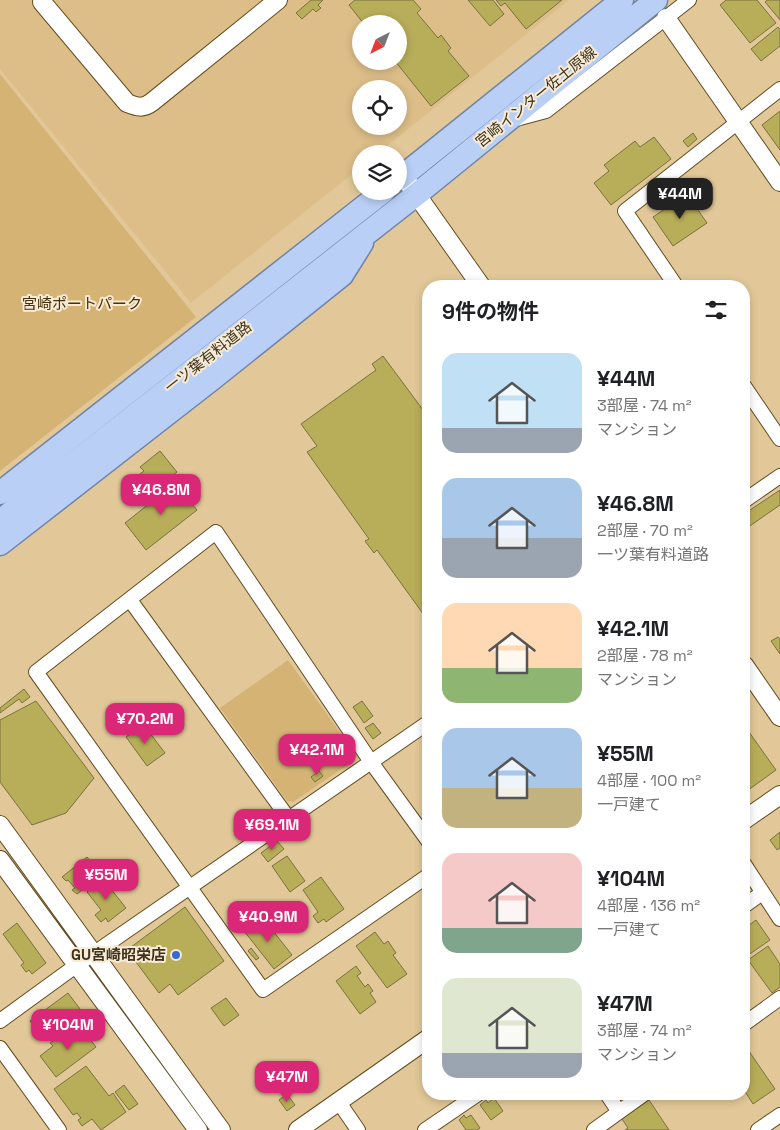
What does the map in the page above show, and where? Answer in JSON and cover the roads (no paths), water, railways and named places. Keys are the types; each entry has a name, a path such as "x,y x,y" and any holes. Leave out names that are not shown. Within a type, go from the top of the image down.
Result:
{"main road":[{"name":"宮崎インター佐土原線","path":"407,173 622,0"},
{"name":"宮崎インター佐土原線","path":"417,194 506,122 661,9"},
{"name":"一ツ葉有料道路","path":"0,521 417,194"},
{"name":"一ツ葉有料道路","path":"0,493 373,200"},
{"path":"0,544 342,275 368,232"}],"street":[{"path":"42,2 127,103 138,107 146,107 278,0"},
{"path":"689,0 661,9 780,182"},
{"path":"672,280 625,211 780,89"},
{"path":"407,184 417,194 477,280"},
{"path":"750,395 780,439"},
{"path":"750,497 780,476"},
{"path":"422,832 371,762 216,532 36,672 263,990 422,880"},
{"path":"130,600 288,820"},
{"path":"750,674 780,717"},
{"path":"0,1021 76,965 422,727"},
{"path":"750,816 780,795"},
{"path":"0,825 221,1130"},
{"path":"0,860 198,1130"},
{"path":"750,872 780,919"},
{"path":"750,902 762,893"},
{"path":"750,1020 780,998"},
{"path":"298,1130 422,1043"},
{"path":"0,1048 59,1130"},
{"path":"426,1130 469,1100"},
{"path":"611,1100 619,1112"},
{"path":"594,1130 636,1100"},
{"path":"338,1102 358,1130"},
{"path":"758,1130 780,1115"}],"place":[{"name":"GU宮崎昭栄店","path":"176,955"}],"park label":[{"name":"宮崎ポートパーク","path":"82,304"}]}
